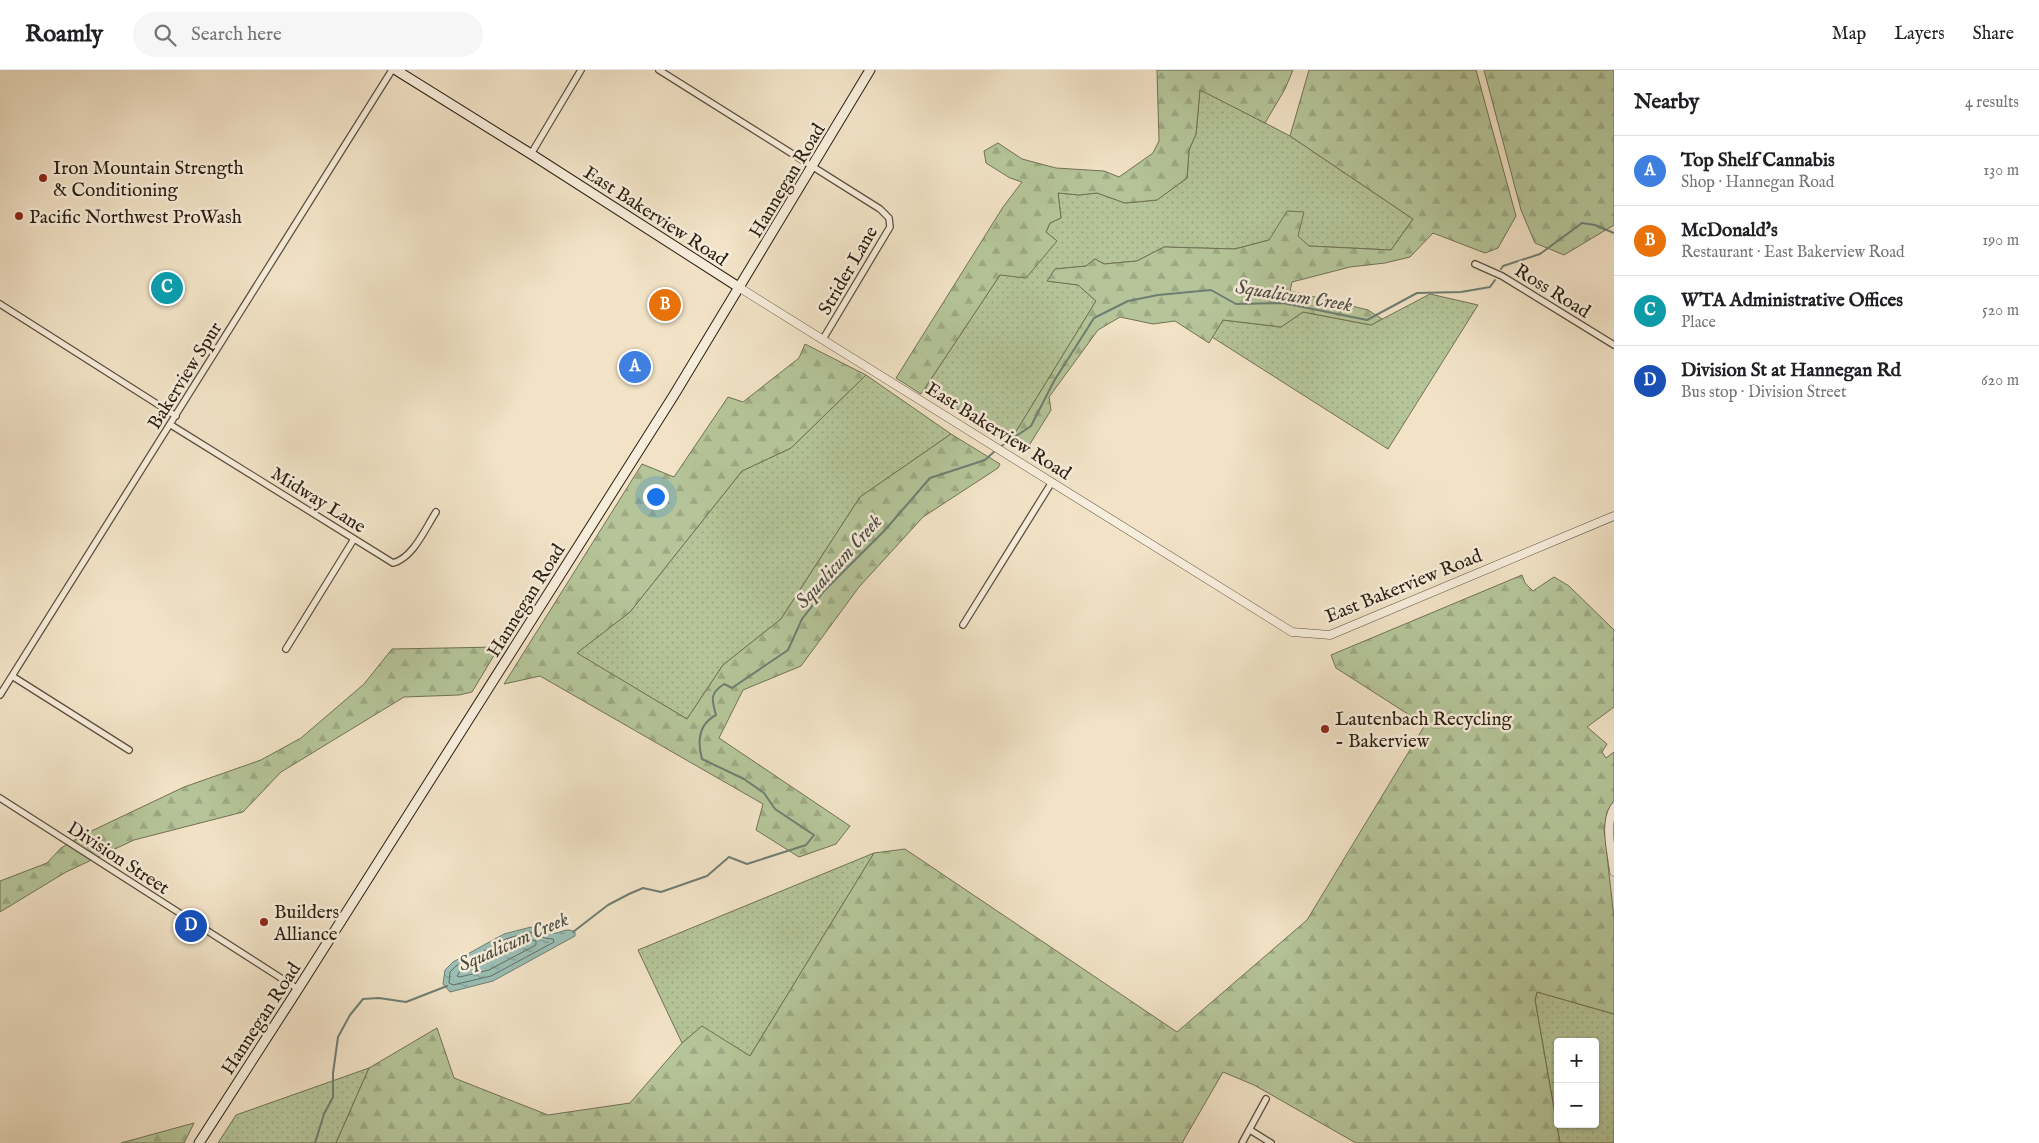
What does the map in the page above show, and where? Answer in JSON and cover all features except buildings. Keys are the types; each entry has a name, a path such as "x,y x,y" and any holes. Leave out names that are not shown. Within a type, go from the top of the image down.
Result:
{"main road":[{"name":"East Bakerview Road","path":"394,70 531,154 740,288"},
{"name":"Hannegan Road","path":"199,1143 674,395 870,70"}],"street":[{"name":"Bakerview Spur","path":"0,695 394,70"},
{"path":"531,154 581,70"},
{"name":"Strider Lane","path":"660,70 880,209 889,218 890,227 823,339"},
{"name":"Ross Road","path":"1475,264 1502,276 1614,345"},
{"name":"East Bakerview Road","path":"740,288 1292,632 1330,635 1614,516"},
{"path":"0,304 176,416"},
{"name":"Midway Lane","path":"171,425 393,562 402,560 409,553 436,512"},
{"path":"963,625 1052,482"},
{"path":"286,649 354,539"},
{"path":"12,676 129,750"},
{"name":"Division Street","path":"0,798 298,989"},
{"path":"1614,808 1610,815 1609,831 1614,872"},
{"path":"1242,1143 1266,1099"},
{"path":"1250,1130 1271,1143"}],"green space":[{"path":"1157,70 1293,70 1285,89 1265,123 1200,90 1196,134 1189,150 1187,178 1157,200 1125,203 1097,193 1079,195 1058,193 1061,218 1050,223 1046,232 1057,241 1026,278 1000,275 921,394 896,378 1003,207 1022,182 1010,178 986,163 984,151 998,143 1022,159 1056,168 1104,171 1119,177 1153,153 1159,141"},
{"path":"1309,70 1476,70 1516,216 1498,248 1485,253 1433,233 1410,257 1385,263 1350,267 1292,282 1290,291 1368,310 1382,319 1371,325 1303,312 1281,327 1223,320 1209,343 1175,321 1153,324 1120,317 1098,330 1049,397 1051,410 1025,452 1009,443 1096,301 1078,285 1047,281 1055,269 1086,266 1095,259 1104,264 1137,261 1164,247 1235,249 1269,240 1287,211 1304,212 1298,236 1309,246 1391,250 1413,219 1290,136"},
{"path":"1484,70 1614,70 1614,225 1564,255 1535,243 1521,210"},
{"path":"1200,89 1290,136 1413,219 1391,250 1309,246 1297,236 1269,240 1235,249 1164,247 1137,261 1104,264 1095,259 1086,266 1055,269 1048,281 1078,285 1096,301 1009,443 925,388 1000,275 1057,241 1046,232 1050,223 1061,218 1058,193 1079,195 1097,193 1125,203 1157,200 1187,178 1189,150 1196,134"},
{"path":"1430,294 1478,305 1388,449 1212,337 1223,320 1281,327 1303,312 1371,325"},
{"path":"805,344 866,375 791,448 742,471 630,612 577,653 687,719 723,665 781,619 860,497 951,434 1000,464 998,468 923,517 859,587 801,666 743,690 719,738 850,826 836,844 799,857 756,830 763,804 540,676 504,684 642,464 674,477 728,397 743,402 799,358"},
{"path":"866,375 951,434 860,497 781,619 723,665 687,719 576,653 630,612 742,471 791,448"},
{"path":"1522,575 1525,583 1533,591 1554,577 1569,586 1614,630 1614,707 1587,727 1607,744 1602,752 1606,758 1614,752 1614,800 1607,812 1604,829 1614,918 1614,1014 1537,992 1535,1000 1554,1109 1554,1128 1557,1128 1560,1143 1356,1143 1254,1085 1223,1072 1182,1143 336,1143 369,1068 437,1028 454,1078 548,1115 630,1103 682,1043 702,1026 750,1056 874,853 905,849 1177,1032 1307,920 1425,725 1336,668 1331,655"},
{"path":"499,647 472,692 459,695 404,697 281,772 243,812 134,840 66,872 0,912 0,881 47,863 61,848 83,835 184,787 261,760 301,738 364,684 392,649"},
{"path":"874,853 750,1056 702,1027 682,1043 638,950"},
{"path":"1537,992 1614,1014 1614,1143 1560,1143 1557,1128 1599,1128 1599,1038 1554,1038 1554,1109 1535,1000"},
{"path":"369,1068 336,1143 218,1143 236,1115"},
{"path":"194,1123 184,1143 121,1143"}],"water":[{"path":"531,927 551,934 571,930 575,932 575,936 493,981 450,992 443,984 445,970 453,962 504,934"}],"waterway":[{"name":"Squalicum Creek","path":"1501,269 1503,266 1540,254 1582,223 1595,225 1614,233"},
{"name":"Squalicum Creek","path":"1000,447 1031,426 1054,381 1094,318 1128,301 1158,295 1211,290 1236,304 1283,303 1367,320 1417,293 1461,292 1490,287 1495,280"},
{"name":"Squalicum Creek","path":"573,932 608,905 643,888 661,892 707,876 729,857 747,864 806,845 814,835 775,809 764,793 744,779 702,759 701,734 706,723 716,715 713,701 714,694 724,684 732,688 788,650 802,619 824,591 885,530 930,478 985,460 996,450"},
{"name":"Squalicum Creek","path":"315,1143 324,1114 333,1097 333,1073 338,1037 350,1015 363,999 379,998 406,1002 447,986"}],"place":[{"name":"Iron Mountain Strength & Conditioning","path":"43,178"},
{"name":"Pacific Northwest ProWash","path":"19,216"},
{"name":"WTA Administrative Offices","path":"167,288"},
{"name":"McDonald's","path":"665,305"},
{"name":"Top Shelf Cannabis","path":"635,367"},
{"name":"Lautenbach Recycling - Bakerview","path":"1325,729"},
{"name":"Builders Alliance","path":"264,922"},
{"name":"Division St at Hannegan Rd","path":"191,926"}]}
